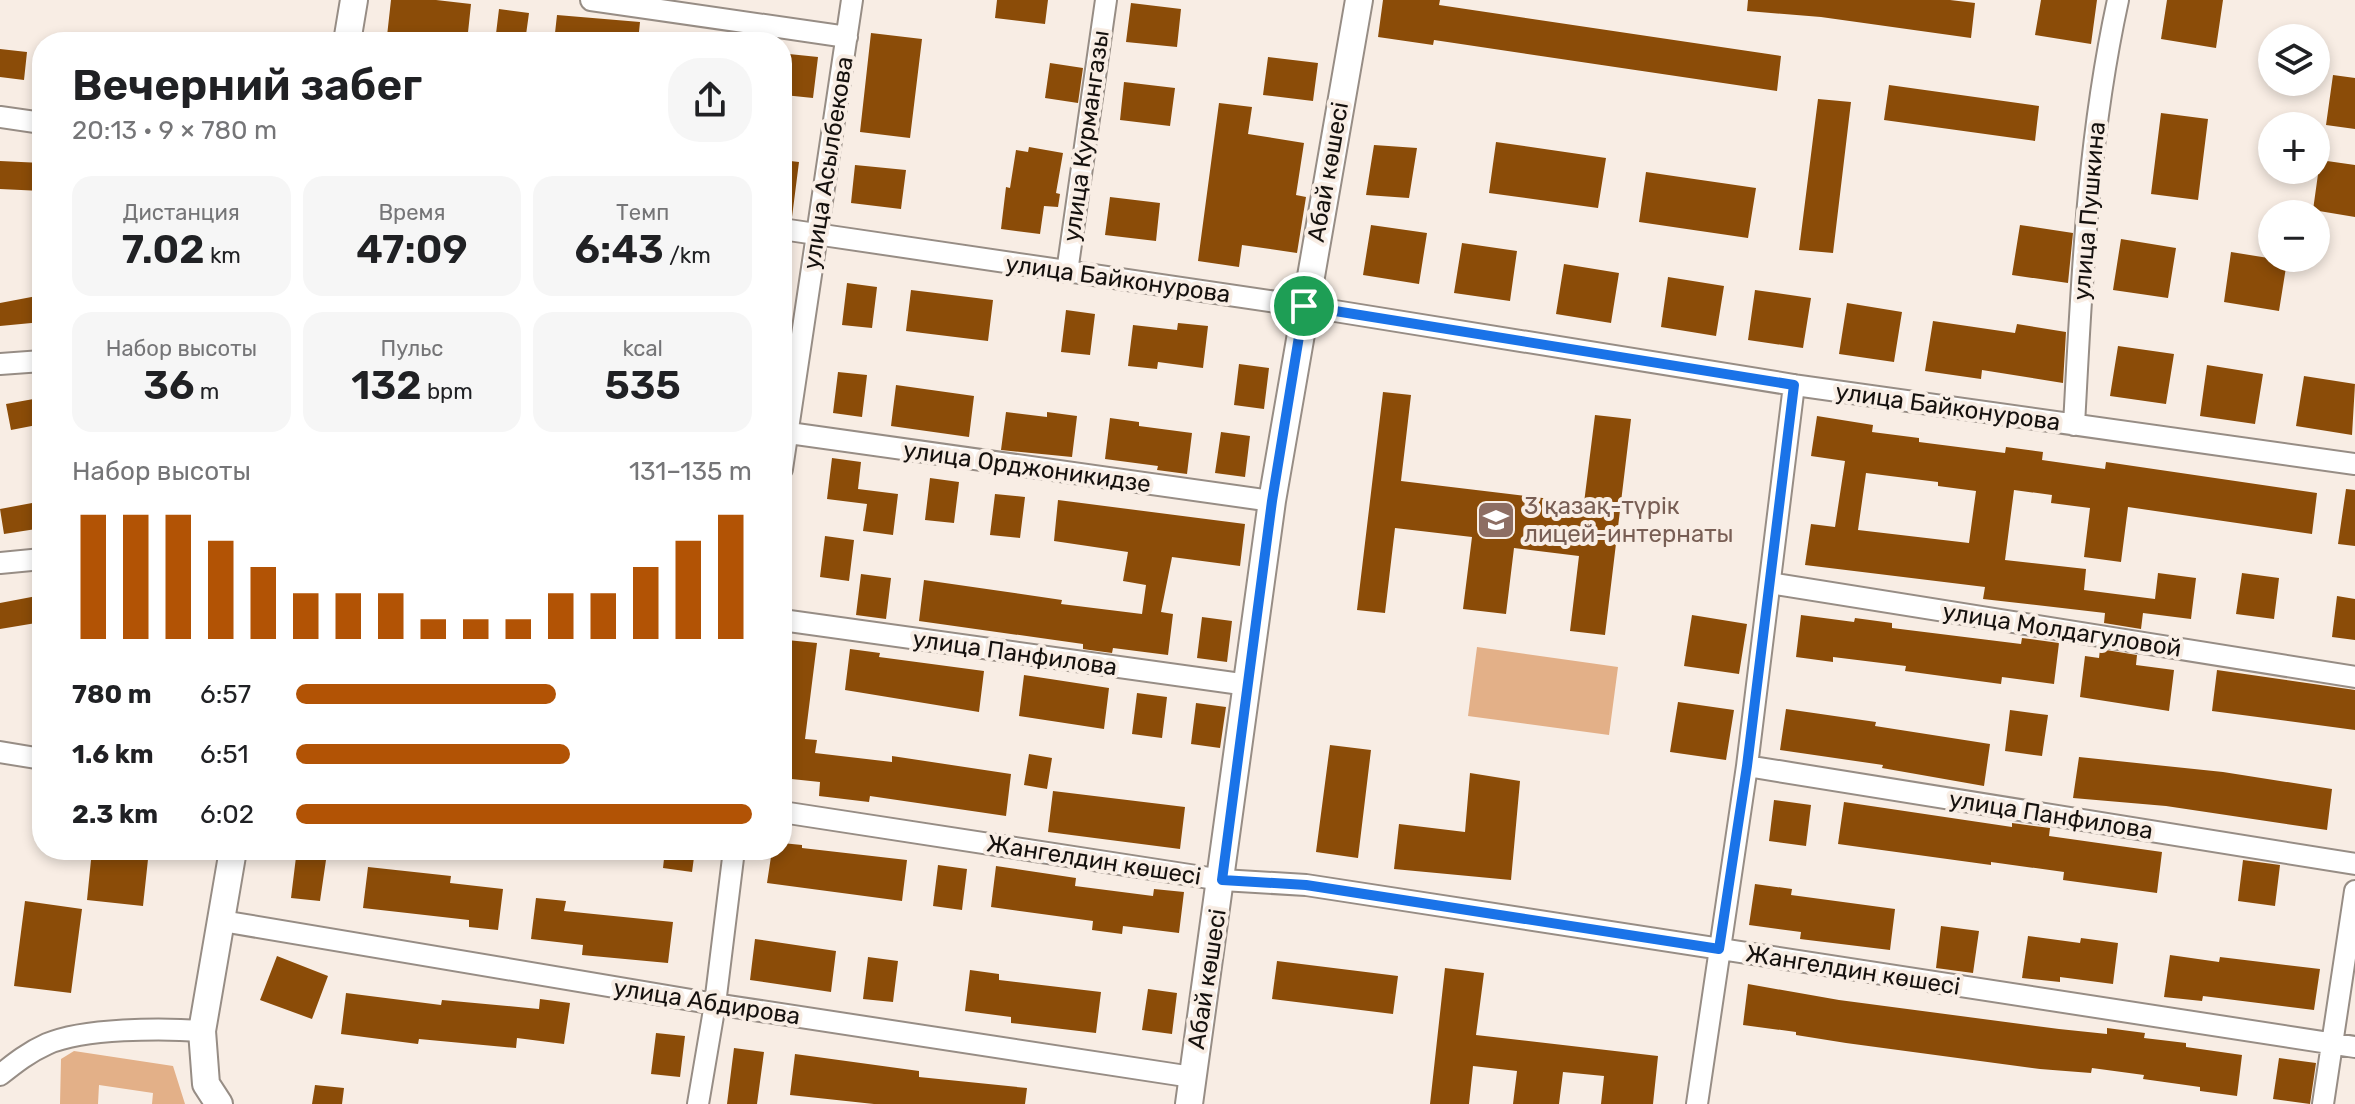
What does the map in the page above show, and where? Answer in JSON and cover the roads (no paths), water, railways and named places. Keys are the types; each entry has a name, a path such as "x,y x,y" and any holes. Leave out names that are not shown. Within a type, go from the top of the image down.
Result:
{"main road":[{"path":"349,32 354,0"},
{"name":"Абай көшесі","path":"1189,1104 1272,501 1359,0"},
{"path":"219,1104 206,1084 202,1031 231,860"}],"street":[{"path":"591,0 847,37"},
{"name":"улица Асылбекова","path":"792,388 852,0"},
{"name":"улица Курмангазы","path":"1067,272 1106,0"},
{"name":"улица Пушкина","path":"2074,425 2086,196 2093,137 2118,0"},
{"path":"0,117 32,122"},
{"name":"улица Байконурова","path":"792,230 1304,306 1794,385 2355,464"},
{"path":"0,364 32,362"},
{"path":"1697,1104 1747,766 1794,385"},
{"name":"улица Орджоникидзе","path":"792,434 1272,501"},
{"path":"0,563 32,560"},
{"name":"улица Молдагуловой","path":"1770,583 2355,677"},
{"name":"улица Панфилова","path":"792,621 1248,685"},
{"path":"0,752 32,757"},
{"name":"улица Панфилова","path":"1747,766 2355,864"},
{"name":"Жангелдин көшесі","path":"792,814 1222,880 1306,885 2355,1047"},
{"path":"698,1104 715,1004 733,860"},
{"path":"2323,1104 2355,891"},
{"name":"улица Абдирова","path":"222,921 715,1004 1192,1077"},
{"path":"0,1075 22,1058 50,1043 89,1035 171,1029 202,1031"}],"place":[{"name":"3 қазақ-түрік лицей-интернаты","path":"1496,520"}]}
